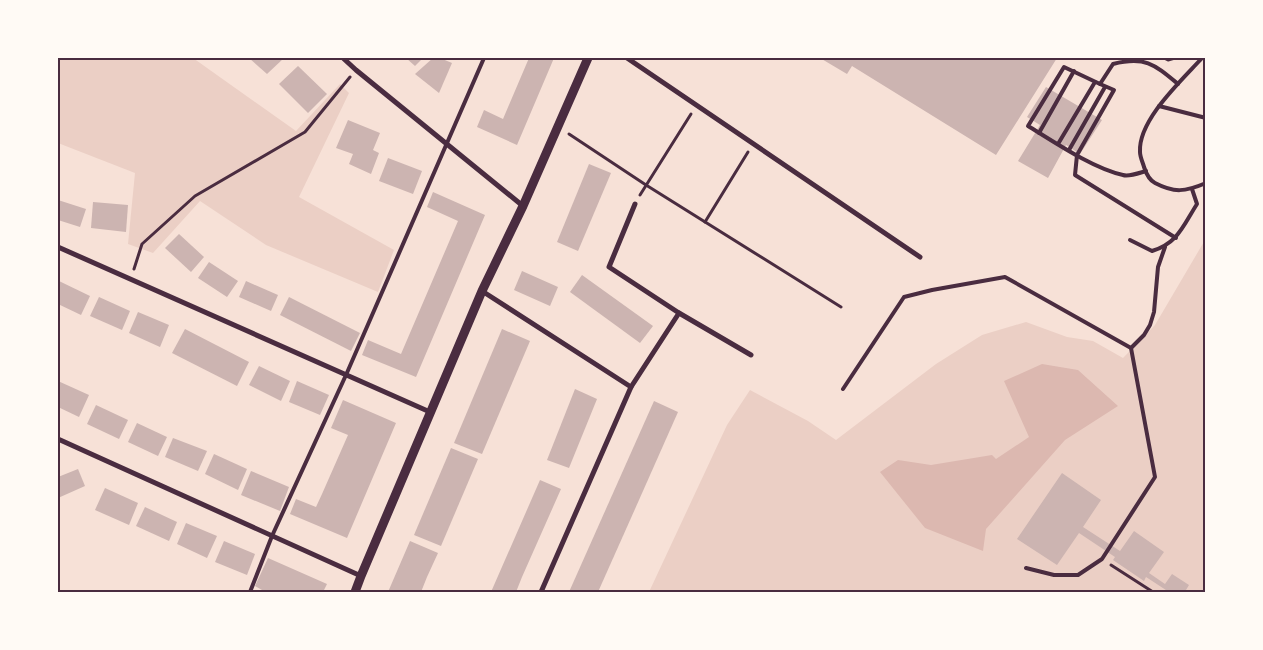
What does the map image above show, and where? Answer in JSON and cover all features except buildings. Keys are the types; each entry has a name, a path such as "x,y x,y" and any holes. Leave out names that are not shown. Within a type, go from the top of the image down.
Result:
{"street":[{"path":"343,58 523,206"},
{"path":"355,592 482,291 523,206 588,58"},
{"path":"627,58 920,257"},
{"path":"635,204 609,267 751,355"},
{"path":"58,247 430,412"},
{"path":"482,291 630,387"},
{"path":"541,592 630,387 679,312"},
{"path":"58,439 361,576"}],"lane":[{"path":"250,592 272,536 346,375 484,58"},
{"path":"1202,58 1159,106 1143,134 1140,153 1151,181 1170,190 1192,189 1206,183"},
{"path":"1100,84 1113,64 1131,60 1159,68 1178,84"},
{"path":"1146,171 1124,176 1077,155 1028,126 1064,67 1114,90 1077,155 1075,175 1176,238"},
{"path":"1039,133 1074,72"},
{"path":"1058,144 1095,82"},
{"path":"1068,150 1105,87"},
{"path":"1159,106 1206,118"},
{"path":"1130,240 1152,251 1165,247 1176,238 1197,204 1192,189"},
{"path":"1131,348 1144,335 1150,325 1154,312 1158,266 1165,247"},
{"path":"843,389 904,297 1005,277 1131,348"},
{"path":"1026,568 1054,575 1078,575 1102,559 1155,477 1131,348"}],"path":[{"path":"1164,58 1168,60 1175,58"},
{"path":"131,279 142,244 195,196 305,132 356,70"},
{"path":"635,204 696,106"},
{"path":"558,126 646,185 841,307"},
{"path":"705,222 753,144"},
{"path":"1102,559 1152,592"}],"shaded area":[{"path":"58,58 193,58 296,131 340,84 349,93 299,197 394,250 378,292 266,245 200,201 153,253 128,244 135,173 58,143"},
{"path":"1205,240 1205,592 649,592 727,425 750,390 808,421 836,440 936,364 982,335 1026,322 1067,337 1093,341 1123,358 1155,325"},
{"path":"1042,364 1078,370 1118,406 1065,440 986,529 983,551 925,528 880,472 898,460 931,465 992,455 996,459 1029,437 1004,381"}]}
